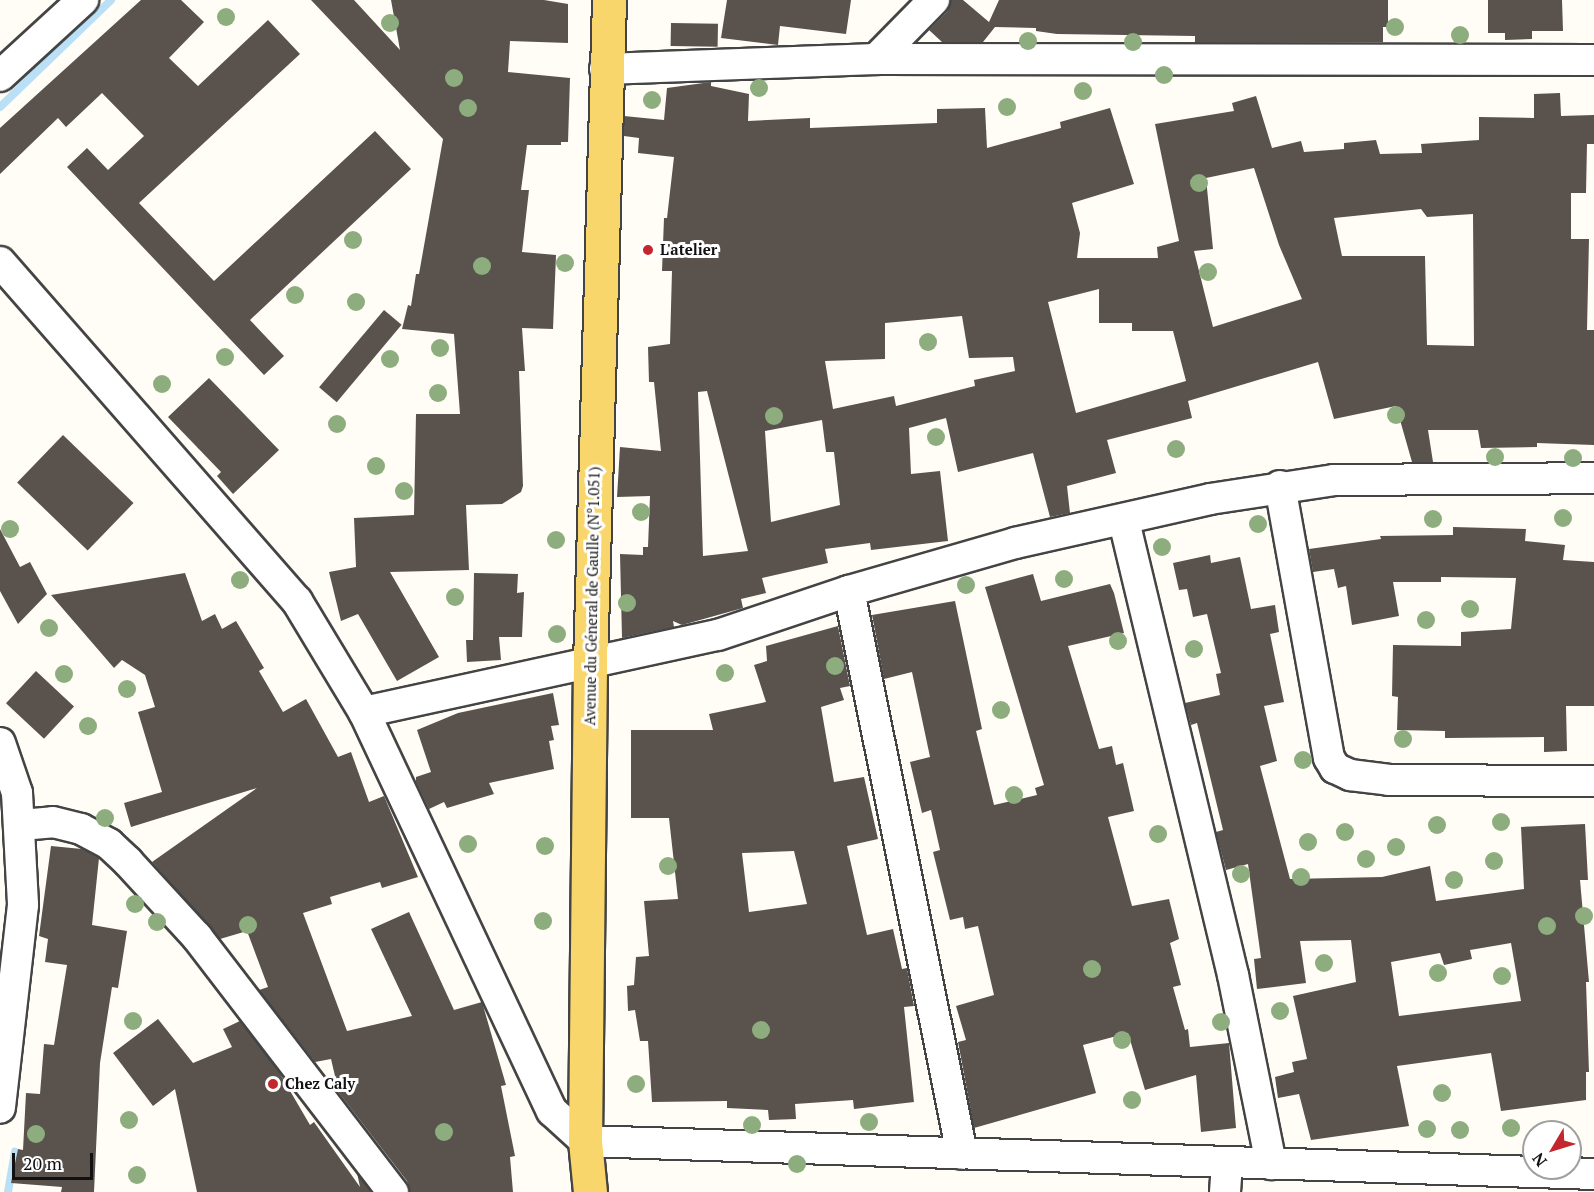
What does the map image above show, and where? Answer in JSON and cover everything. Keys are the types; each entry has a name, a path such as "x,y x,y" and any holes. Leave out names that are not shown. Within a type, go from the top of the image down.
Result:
{"main road":[{"name":"Avenue du Géneral de Gaulle (N°1.051)","path":"590,1192 585,1142 590,664 608,2"}],"street":[{"path":"0,76 82,0"},
{"path":"876,59 934,0"},
{"path":"605,69 876,59 1594,60"},
{"path":"0,262 277,575 364,712 552,1112 585,1142 1271,1164 1375,1180 1594,1174"},
{"path":"364,712 718,635 849,591 1015,543 1280,486 1334,480 1594,478"},
{"path":"1280,486 1329,758 1335,768 1350,775 1388,780 1594,781"},
{"path":"1124,521 1233,975 1271,1164"},
{"path":"849,591 962,1154"},
{"path":"0,743 17,793 21,825 23,905 1,1092"},
{"path":"21,825 53,822 81,829 109,844 128,862 197,937 393,1192"},
{"path":"1225,1192 1227,1162"}],"building":[{"path":"141,0 181,0 204,22 169,58 198,86 268,20 300,54 139,203 214,281 375,131 411,169 250,320 284,356 264,375 67,167 87,148 108,170 144,136 102,93 66,127 58,118 0,174 0,128"},
{"path":"311,0 354,0 400,50 391,0 544,0 568,4 568,43 510,41 508,72 570,78 568,142 561,142 561,145 527,145 521,190 529,190 522,252 556,255 553,329 522,328 525,371 519,371 523,486 521,492 502,504 466,505 469,570 390,572 439,657 397,681 358,614 341,621 329,572 356,567 354,518 414,515 416,414 460,414 454,334 402,329 408,305 411,306 416,274 419,274 443,139"},
{"path":"727,0 851,0 846,34 780,26 778,45 721,38"},
{"path":"951,0 963,0 989,22 999,0 1388,0 1388,27 1383,27 1383,42 1195,42 1195,36 1057,34 1036,31 1036,28 995,27 983,42 942,42 929,30 947,12"},
{"path":"1488,0 1562,0 1563,31 1532,31 1532,39 1505,40 1505,33 1488,33"},
{"path":"671,23 718,24 718,47 671,46"},
{"path":"711,82 711,86 749,94 748,121 810,118 810,128 937,123 937,109 985,108 987,148 1061,128 1060,122 1110,108 1134,184 1072,203 1080,233 1077,258 1158,258 1157,247 1179,241 1155,124 1234,111 1232,103 1256,96 1272,148 1301,141 1304,152 1344,149 1344,143 1376,140 1380,154 1422,153 1421,144 1479,140 1479,117 1534,118 1534,94 1560,93 1561,116 1594,115 1594,144 1587,144 1586,193 1571,193 1571,239 1589,239 1587,330 1594,330 1594,445 1537,443 1537,447 1481,448 1478,430 1428,430 1433,462 1412,462 1396,406 1334,419 1318,362 1188,401 1192,418 1107,440 1116,473 1067,486 1070,513 1050,517 1033,453 958,472 946,418 909,428 911,474 940,471 948,541 871,550 870,543 825,549 828,563 762,578 766,593 741,599 743,608 682,625 673,621 674,627 622,638 620,554 643,555 643,547 648,547 650,496 617,497 620,447 661,451 654,382 649,382 648,347 670,344 672,271 662,271 664,218 667,218 674,157 638,153 639,138 624,136 624,116 664,120 667,88","holes":["1254,168 1279,245 1302,299 1213,327 1194,251 1213,249 1206,178","1421,209 1427,217 1473,214 1474,346 1427,345 1425,256 1342,256 1334,218","1099,289 1099,323 1132,323 1132,331 1173,331 1186,381 1076,413 1048,302","962,316 969,358 1013,357 1015,371 974,380 975,386 896,406 894,396 833,409 825,361 885,359 885,323","707,391 748,551 703,556 698,392","822,420 826,452 834,452 840,505 771,522 765,431"]},
{"path":"384,310 402,325 337,402 319,387"},
{"path":"209,378 279,450 233,494 217,476 221,472 168,417"},
{"path":"63,435 133,503 88,551 17,482"},
{"path":"1453,527 1526,529 1525,541 1565,545 1563,560 1594,562 1594,706 1566,706 1567,751 1544,752 1544,737 1445,738 1445,731 1397,730 1398,697 1392,696 1393,645 1461,646 1461,632 1511,629 1516,578 1441,577 1441,582 1393,582 1399,616 1352,625 1346,586 1338,588 1334,569 1313,572 1309,549 1381,539 1380,536 1453,535"},
{"path":"0,529 20,567 30,562 47,594 18,624 0,591"},
{"path":"1210,555 1211,563 1240,557 1251,609 1275,605 1279,632 1270,634 1284,702 1264,706 1277,761 1260,766 1290,879 1382,877 1430,866 1436,901 1524,889 1521,827 1585,824 1588,880 1580,880 1589,982 1586,982 1589,1072 1586,1072 1586,1100 1501,1111 1491,1053 1397,1066 1409,1126 1311,1140 1299,1094 1278,1098 1275,1077 1294,1072 1292,1062 1307,1059 1293,996 1356,982 1351,940 1300,941 1306,983 1257,989 1254,959 1261,958 1248,864 1226,870 1216,832 1223,830 1197,723 1191,725 1185,703 1220,695 1216,674 1221,673 1207,614 1193,617 1187,589 1179,590 1173,563","holes":["1511,943 1521,1001 1399,1016 1391,962 1440,953 1444,965 1472,959 1470,950"]},
{"path":"185,573 202,621 215,614 222,629 236,621 264,668 259,671 283,712 306,699 338,757 351,752 369,802 384,796 418,877 382,888 380,882 330,897 332,904 303,913 347,1031 412,1016 371,929 409,912 454,1010 482,1002 506,1085 501,1086 515,1156 510,1157 513,1192 410,1192 407,1181 339,1093 331,1059 315,1062 259,990 268,987 247,931 220,939 152,862 257,788 131,827 124,803 162,792 138,712 155,707 145,675 122,660 114,668 51,595"},
{"path":"474,573 518,574 517,593 524,592 522,637 499,637 501,660 467,662 466,640 473,640"},
{"path":"1033,574 1041,601 1110,584 1114,593 1124,633 1068,646 1099,749 1112,746 1116,765 1123,763 1134,811 1108,817 1132,906 1169,899 1179,939 1170,943 1181,985 1173,987 1185,1030 1188,1029 1190,1047 1229,1043 1236,1128 1201,1132 1196,1075 1145,1090 1128,1033 1083,1045 1096,1093 974,1128 958,1042 966,1040 956,1006 994,995 978,926 965,929 963,917 950,920 933,852 940,850 931,810 922,813 910,762 930,757 912,672 884,679 872,615 955,601 982,729 976,731 994,805 1037,795 1035,788 1044,785 985,587"},
{"path":"838,626 850,686 840,688 844,700 821,707 834,782 864,777 878,839 847,846 867,935 893,929 902,969 907,968 914,1006 904,1007 914,1102 854,1109 853,1100 795,1104 796,1119 769,1120 768,1110 727,1108 727,1101 652,1102 648,1041 640,1041 635,1010 628,1011 627,986 634,985 636,957 649,956 644,901 678,899 669,818 631,818 631,730 713,730 709,714 766,702 754,665 767,661 766,646","holes":["794,851 807,904 749,912 742,853"]},
{"path":"36,671 74,706 44,739 6,703"},
{"path":"553,693 559,725 551,726 554,740 549,741 554,769 489,783 494,794 447,808 444,802 429,809 416,782 416,777 431,772 417,730 458,713"},
{"path":"51,846 82,849 99,858 92,925 127,931 118,988 112,987 100,1063 94,1192 61,1192 62,1187 11,1183 18,1149 23,1150 26,1093 40,1094 44,1044 54,1045 67,965 45,962 48,939 39,936"},
{"path":"158,1019 193,1063 232,1047 223,1029 240,1021 279,1072 310,1125 314,1122 360,1187 357,1173 371,1192 197,1192 175,1089 153,1106 113,1053"}],"waterway":[{"path":"0,107 111,0"},
{"path":"8,1192 15,1152"}],"place":[{"name":"L'atelier","path":"648,250"},
{"name":"Chez Caly","path":"273,1084"}]}
